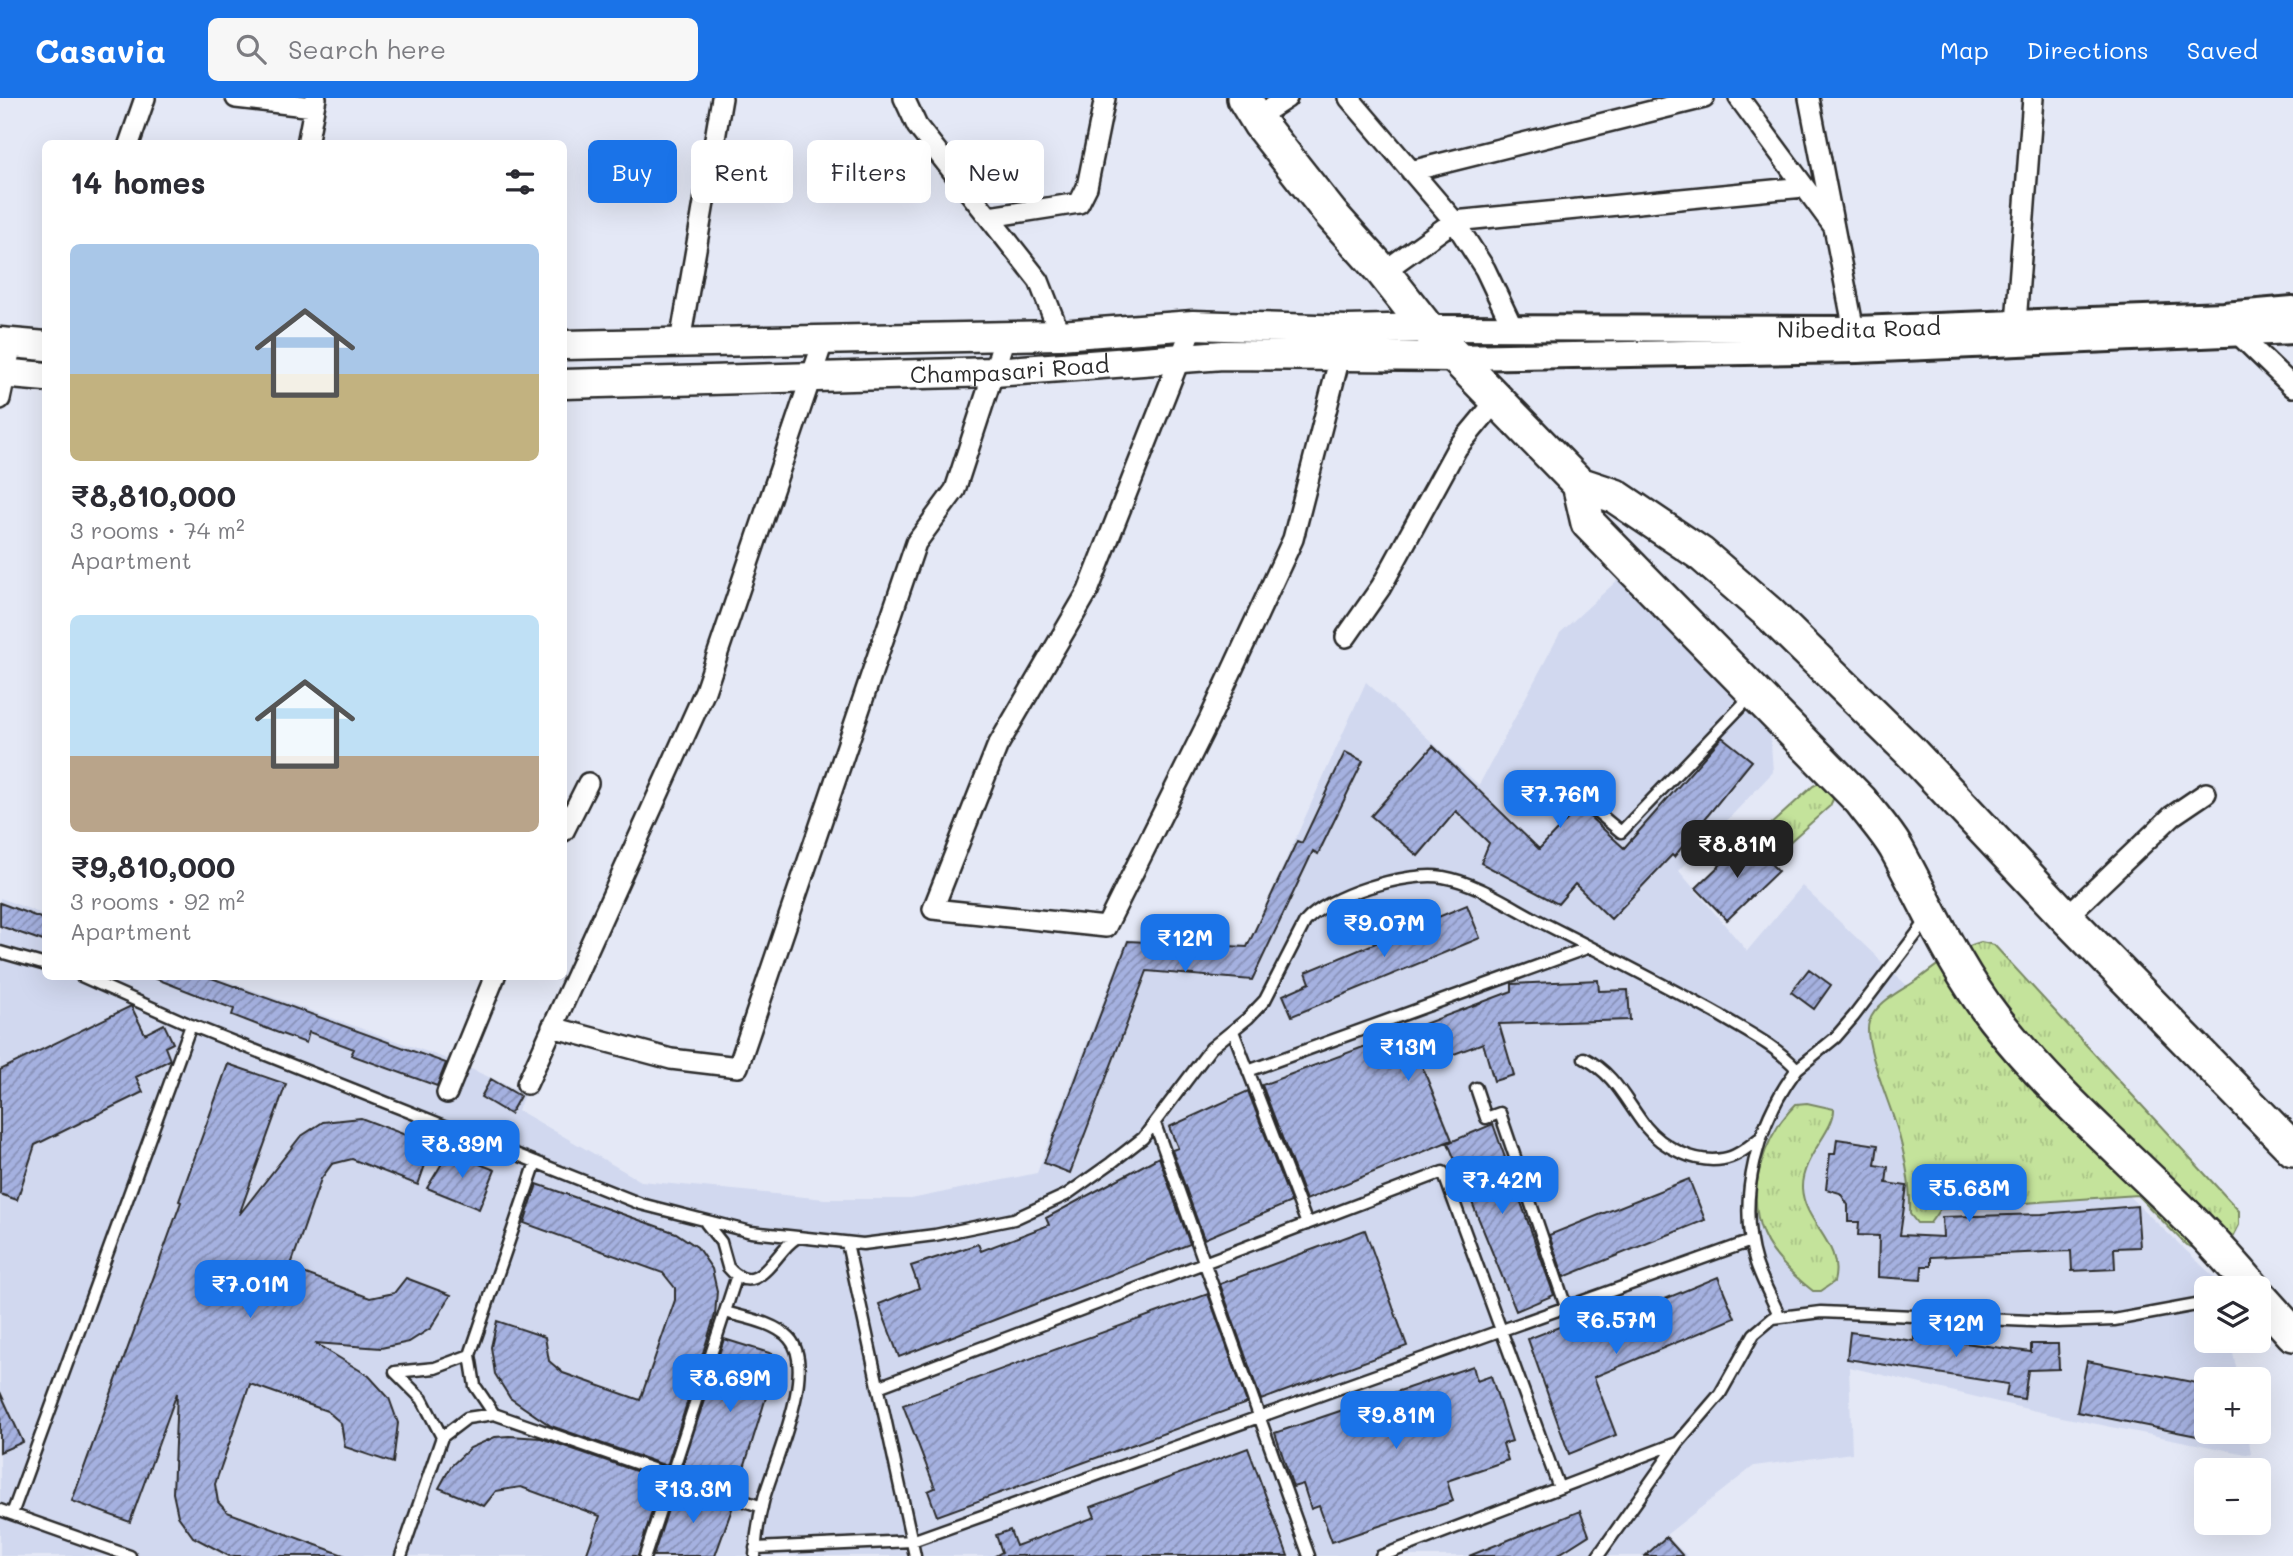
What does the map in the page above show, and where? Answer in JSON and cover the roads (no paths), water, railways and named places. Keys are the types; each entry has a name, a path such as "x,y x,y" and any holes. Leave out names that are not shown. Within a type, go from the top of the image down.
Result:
{"highway":[{"path":"1250,108 1331,214 1383,272 1427,328 1578,484 1615,496 1701,554 1769,613 1909,750 2066,917 2293,1149"},
{"path":"1578,484 1588,523 1861,801 1894,845 1929,917 1959,970 1996,1020 2094,1127 2228,1258 2243,1276"},
{"path":"2271,1309 2293,1334"}],"main road":[{"name":"Champasari Road","path":"567,345 1060,335 1193,325 1348,330 1427,328"},
{"path":"6,343 42,346"},
{"name":"Champasari Road","path":"567,384 994,372 1181,357 1275,354 1455,357"},
{"path":"2,382 42,377"}],"street":[{"path":"130,140 145,98"},
{"path":"236,98 315,103 308,140"},
{"path":"680,342 722,98"},
{"path":"904,98 918,126 1042,286 1060,335"},
{"path":"989,218 1079,203 1087,187 1105,98"},
{"path":"1250,108 1287,98"},
{"path":"1349,98 1454,221 1485,270 1512,327"},
{"path":"1412,171 1704,98"},
{"path":"1740,98 1838,233"},
{"path":"1809,98 1838,233 1856,340"},
{"path":"2016,323 2033,98"},
{"path":"1383,272 1454,221 1804,187"},
{"name":"Nibedita Road","path":"1427,328 1512,327 1856,340 2016,323 2293,309"},
{"path":"1193,325 1088,591 997,747 933,909 1106,927 1209,720 1293,539 1348,330"},
{"name":"Nibedita Road","path":"1455,357 1856,340 2293,331"},
{"path":"552,1027 671,1059 738,1067 916,543 955,490 1006,334"},
{"path":"2238,334 2293,387"},
{"path":"527,1084 705,691 824,339"},
{"path":"2,382 6,343"},
{"path":"1346,638 1381,587 1457,448 1496,401"},
{"path":"567,825 588,783"},
{"path":"2066,917 2172,816 2206,793"},
{"path":"447,1093 493,980"}],"lane":[{"path":"1573,791 1621,832 1756,692"},
{"path":"90,980 191,1025 641,1204 706,1223 796,1239 847,1243 908,1240 1014,1219 1066,1195 1143,1138 1211,1048 1265,1000 1305,922 1314,912 1405,878 1432,876 1454,880 1590,947 1779,1050 1797,1069"},
{"path":"1780,1317 1756,1264 1751,1241 1750,1201 1760,1138 1779,1094 1797,1069 1848,1023 1929,917"},
{"path":"1248,1071 1590,947"},
{"path":"0,952 42,964"},
{"path":"12,1514 191,1025"},
{"path":"1233,1031 1307,1224"},
{"path":"1584,1058 1612,1077 1646,1128 1665,1145 1690,1156 1723,1159 1736,1155 1760,1138"},
{"path":"1476,1088 1486,1118 1500,1113 1566,1307"},
{"path":"1154,1124 1309,1556"},
{"path":"494,1414 475,1386 470,1355 536,1162"},
{"path":"878,1387 1443,1172 1559,1488"},
{"path":"706,1223 721,1242 728,1266 737,1275 760,1275 770,1269 787,1244 796,1239"},
{"path":"725,1312 779,1330 791,1340 797,1352 799,1380 762,1507 755,1552 912,1541 1751,1241"},
{"path":"847,1243 915,1556"},
{"path":"645,1556 737,1275"},
{"path":"1598,1556 1678,1443 1720,1394 1754,1334 1773,1318 1835,1312 2056,1322 2114,1320 2194,1305"},
{"path":"442,1437 422,1399 395,1372 435,1368 470,1355"},
{"path":"401,1556 442,1437 467,1418 494,1414 762,1507"},
{"path":"1381,1556 1678,1443"},
{"path":"0,1510 130,1556"}]}
